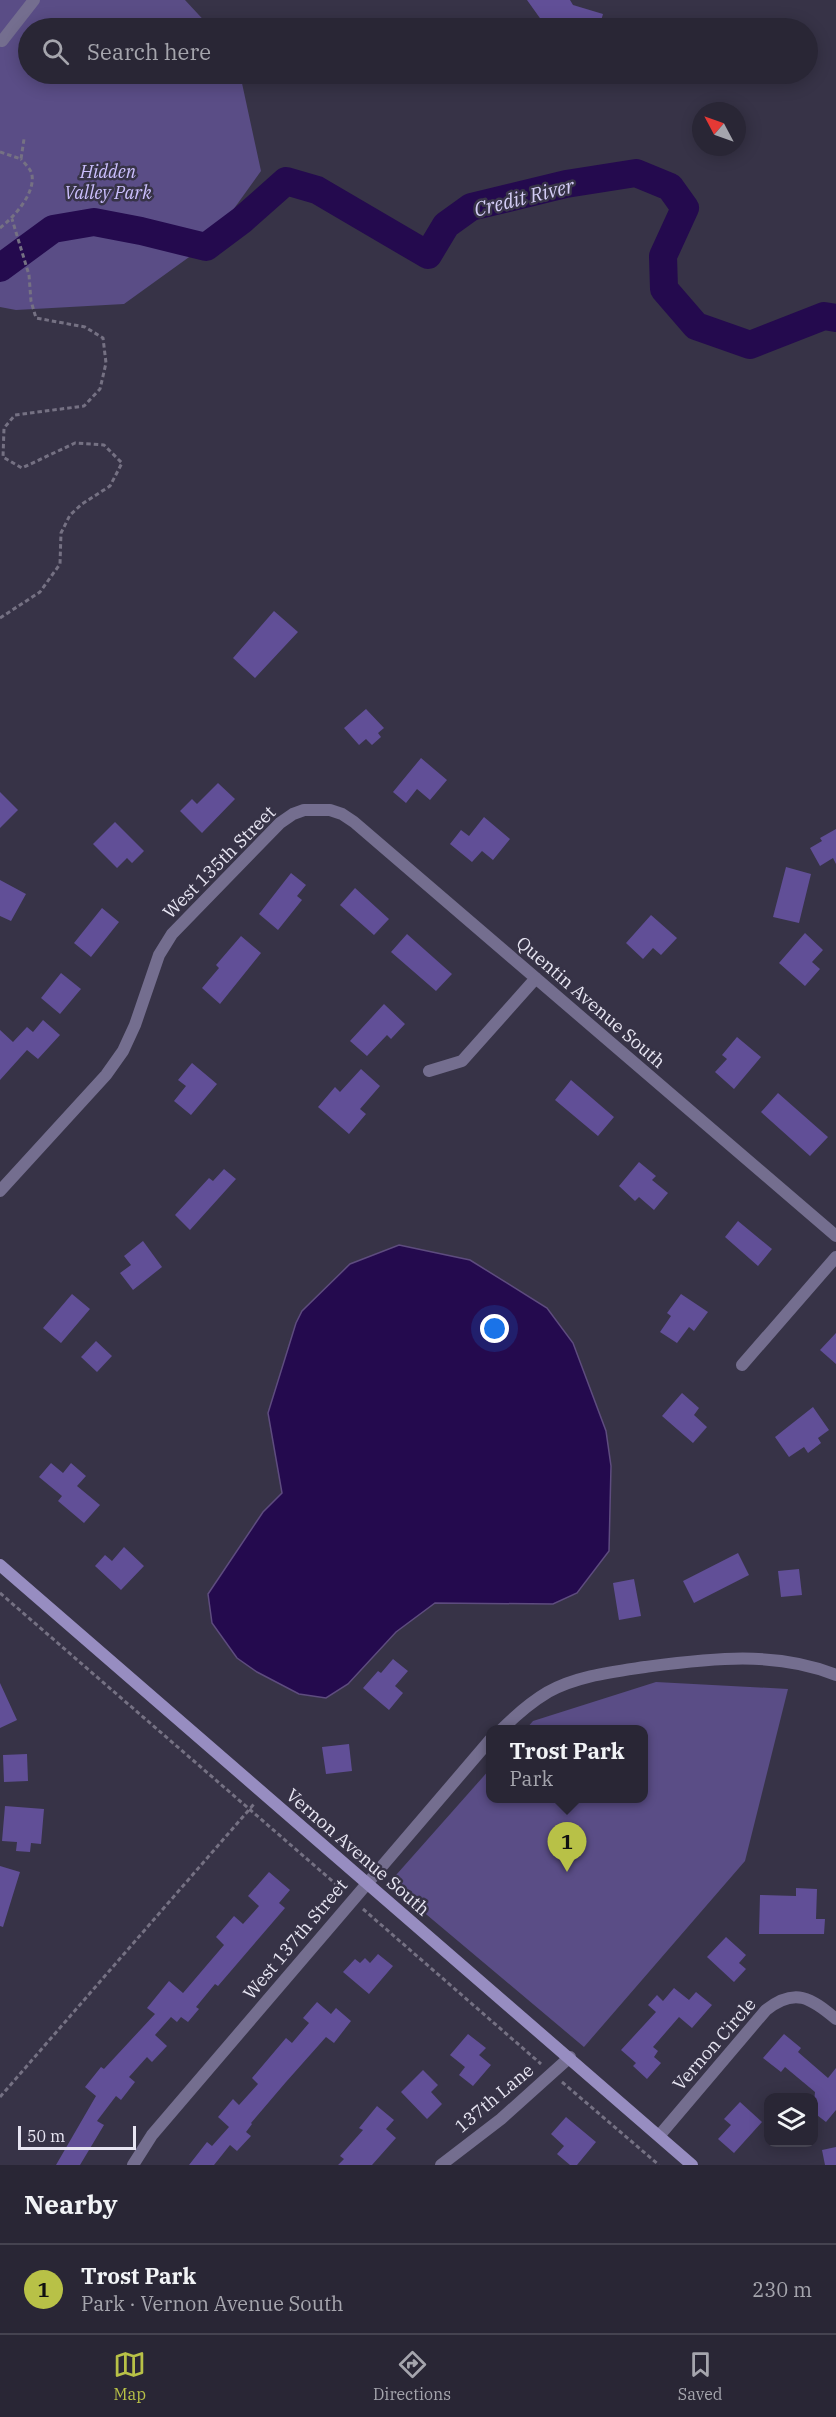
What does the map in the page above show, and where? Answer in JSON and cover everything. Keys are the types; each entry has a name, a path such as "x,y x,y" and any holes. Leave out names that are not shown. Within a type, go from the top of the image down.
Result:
{"street":[{"path":"20,18 34,0"},
{"path":"2,41 18,20"},
{"name":"Quentin Avenue South","path":"317,808 342,814 354,822 836,1236"},
{"name":"West 135th Street","path":"0,1191 106,1075 123,1051 135,1025 159,955 172,934 280,823 304,810 317,808"},
{"path":"429,1071 462,1061 536,978"},
{"path":"742,1365 836,1257"},
{"name":"Vernon Avenue South","path":"0,1565 692,2165"},
{"path":"507,1725 529,1705 549,1692 602,1673 686,1662 747,1658 786,1662 836,1675"},
{"name":"West 137th Street","path":"132,2165 152,2135 486,1745"},
{"name":"Vernon Circle","path":"659,2136 766,2010 778,2000 791,1996 805,1997 817,2003 836,2019"},
{"name":"137th Lane","path":"441,2165 501,2119 570,2058"}],"path":[{"path":"21,159 24,139"},
{"path":"0,152 21,159 32,172 32,186 12,219 0,228"},
{"path":"0,618 40,592 60,564 61,533 70,515 82,504 110,486 122,463 104,445 75,443 22,468 3,457 4,428 15,416 84,406 100,389 106,363 103,338 85,327 36,318 31,301 29,275 12,219"},
{"path":"0,1593 658,2165"},
{"path":"0,2097 262,1793"}],"green space":[{"name":"Hidden Valley Park","path":"0,0 185,0 202,18 18,18 18,84 242,84 261,171 210,242 124,304 16,310 0,307"},
{"path":"656,1682 788,1689 745,1861 584,2047 389,1883 486,1774 486,1803 648,1803 648,1725 530,1725 533,1721"}],"shaded area":[{"path":"399,1245 470,1260 547,1308 573,1343 606,1431 611,1466 609,1551 577,1593 553,1604 435,1603 396,1632 348,1684 326,1698 299,1694 257,1672 237,1658 212,1623 208,1594 263,1512 282,1493 268,1413 296,1323 302,1311 350,1264"}],"building":[{"path":"527,0 570,0 573,5 603,14 602,18 540,18"},
{"path":"274,611 298,632 255,678 233,658"},
{"path":"366,709 384,728 378,733 381,737 372,745 366,739 359,745 344,728"},
{"path":"421,758 447,780 430,800 417,789 406,803 393,792"},
{"path":"218,783 235,799 202,833 180,811 192,799 197,804"},
{"path":"0,792 18,810 0,828"},
{"path":"484,817 510,839 493,860 482,851 472,862 450,844 461,830 469,836"},
{"path":"115,822 144,851 132,863 127,858 117,868 93,844"},
{"path":"836,829 836,864 833,858 820,866 810,848 822,841 820,838"},
{"path":"786,867 811,874 799,923 773,917"},
{"path":"291,873 306,885 297,896 302,900 278,930 259,914"},
{"path":"0,880 26,894 11,921 0,916"},
{"path":"355,888 389,919 374,935 340,905"},
{"path":"102,908 119,922 91,957 74,943"},
{"path":"651,915 677,938 661,955 653,948 643,959 626,943"},
{"path":"805,933 823,950 812,962 820,969 805,986 779,963"},
{"path":"407,934 452,974 436,991 391,952"},
{"path":"241,936 261,953 220,1004 202,988 219,968 216,965"},
{"path":"61,973 81,989 60,1014 41,998"},
{"path":"384,1004 405,1024 391,1039 387,1035 367,1056 350,1041"},
{"path":"43,1020 60,1035 38,1059 27,1050 0,1080 0,1030 13,1042 27,1027 33,1032"},
{"path":"737,1037 761,1057 734,1089 715,1072 727,1059 722,1055"},
{"path":"192,1063 217,1084 191,1115 174,1101 186,1086 178,1080"},
{"path":"361,1069 380,1086 360,1109 366,1114 349,1134 318,1107 335,1087 340,1092"},
{"path":"571,1080 614,1117 598,1136 555,1100"},
{"path":"778,1093 828,1137 810,1156 761,1112"},
{"path":"639,1162 656,1176 652,1180 668,1193 654,1210 639,1197 635,1201 619,1186"},
{"path":"224,1169 236,1179 190,1230 175,1215 209,1178 213,1181"},
{"path":"738,1221 772,1249 758,1266 725,1237"},
{"path":"143,1241 162,1267 133,1290 120,1273 131,1265 124,1256"},
{"path":"72,1294 90,1309 61,1343 43,1328"},
{"path":"681,1294 708,1312 694,1331 689,1327 677,1343 660,1332 671,1316 667,1313"},
{"path":"836,1333 836,1364 820,1350"},
{"path":"96,1341 112,1356 97,1372 81,1357"},
{"path":"682,1393 699,1408 694,1415 707,1427 693,1443 662,1416"},
{"path":"813,1407 829,1430 818,1438 821,1443 808,1453 804,1447 789,1457 775,1437"},
{"path":"51,1463 63,1473 71,1463 86,1476 77,1486 100,1505 84,1523 58,1501 62,1496 39,1477"},
{"path":"124,1547 144,1566 121,1590 95,1566 105,1555 112,1561"},
{"path":"738,1553 749,1575 694,1603 683,1581"},
{"path":"799,1569 802,1595 781,1597 778,1571"},
{"path":"634,1579 641,1616 619,1620 613,1583"},
{"path":"393,1659 408,1671 395,1686 403,1693 389,1710 363,1688"},
{"path":"0,1683 17,1720 0,1728"},
{"path":"349,1744 352,1771 326,1774 322,1747"},
{"path":"27,1754 28,1781 4,1782 3,1755"},
{"path":"5,1806 44,1809 41,1844 31,1843 30,1852 16,1851 17,1842 2,1841"},
{"path":"0,1866 20,1872 3,1927 0,1926"},
{"path":"269,1872 290,1890 279,1903 285,1908 218,1986 215,1984 196,2007 199,2009 188,2022 181,2017 177,2022 171,2017 155,2035 167,2046 152,2062 147,2057 129,2077 135,2082 121,2100 116,2096 97,2121 104,2125 80,2165 56,2165 96,2096 85,2087 101,2067 104,2069 155,2014 147,2008 169,1981 183,1993 224,1945 216,1937 234,1916 243,1924 259,1906 248,1896"},
{"path":"796,1888 817,1889 816,1919 825,1919 824,1934 759,1934 760,1895 796,1896"},
{"path":"726,1937 746,1955 739,1963 746,1969 734,1982 707,1957"},
{"path":"378,1954 393,1966 369,1994 343,1972 355,1959 360,1963 365,1958 370,1963"},
{"path":"674,1988 689,2000 696,1992 712,2005 692,2028 679,2017 653,2047 658,2051 654,2057 661,2063 647,2079 633,2066 636,2063 621,2050 656,2012 648,2005 657,1995 663,2001"},
{"path":"317,2002 331,2014 336,2008 351,2021 334,2043 326,2037 286,2082 251,2123 246,2132 251,2136 237,2151 230,2145 214,2165 189,2165 207,2142 212,2146 229,2127 218,2117 233,2099 239,2105 258,2084 252,2078 286,2038 292,2043 309,2023 303,2018"},
{"path":"468,2034 486,2048 479,2055 491,2065 473,2086 459,2075 465,2067 450,2055"},
{"path":"784,2034 801,2048 798,2052 828,2078 836,2068 836,2110 826,2122 818,2116 818,2093 815,2093 785,2067 781,2072 763,2058"},
{"path":"423,2070 438,2085 431,2092 442,2104 427,2119 401,2092"},
{"path":"740,2102 762,2122 734,2153 718,2139 731,2125 724,2119"},
{"path":"377,2106 394,2120 386,2129 396,2138 372,2165 338,2165 344,2159 340,2156 363,2130 359,2128"},
{"path":"566,2117 596,2142 577,2165 570,2165 557,2154 564,2146 551,2134"},
{"path":"836,2147 836,2165 825,2165 822,2150"}],"waterway":[{"name":"Credit River","path":"0,268 53,229 94,222 206,247 242,220 286,181 317,190 428,255 446,225 471,207 566,184 636,173 670,187 685,208 663,256 664,289 696,326 750,345 824,316 836,318"}],"place":[{"name":"Trost Park","path":"567,1872"}]}
